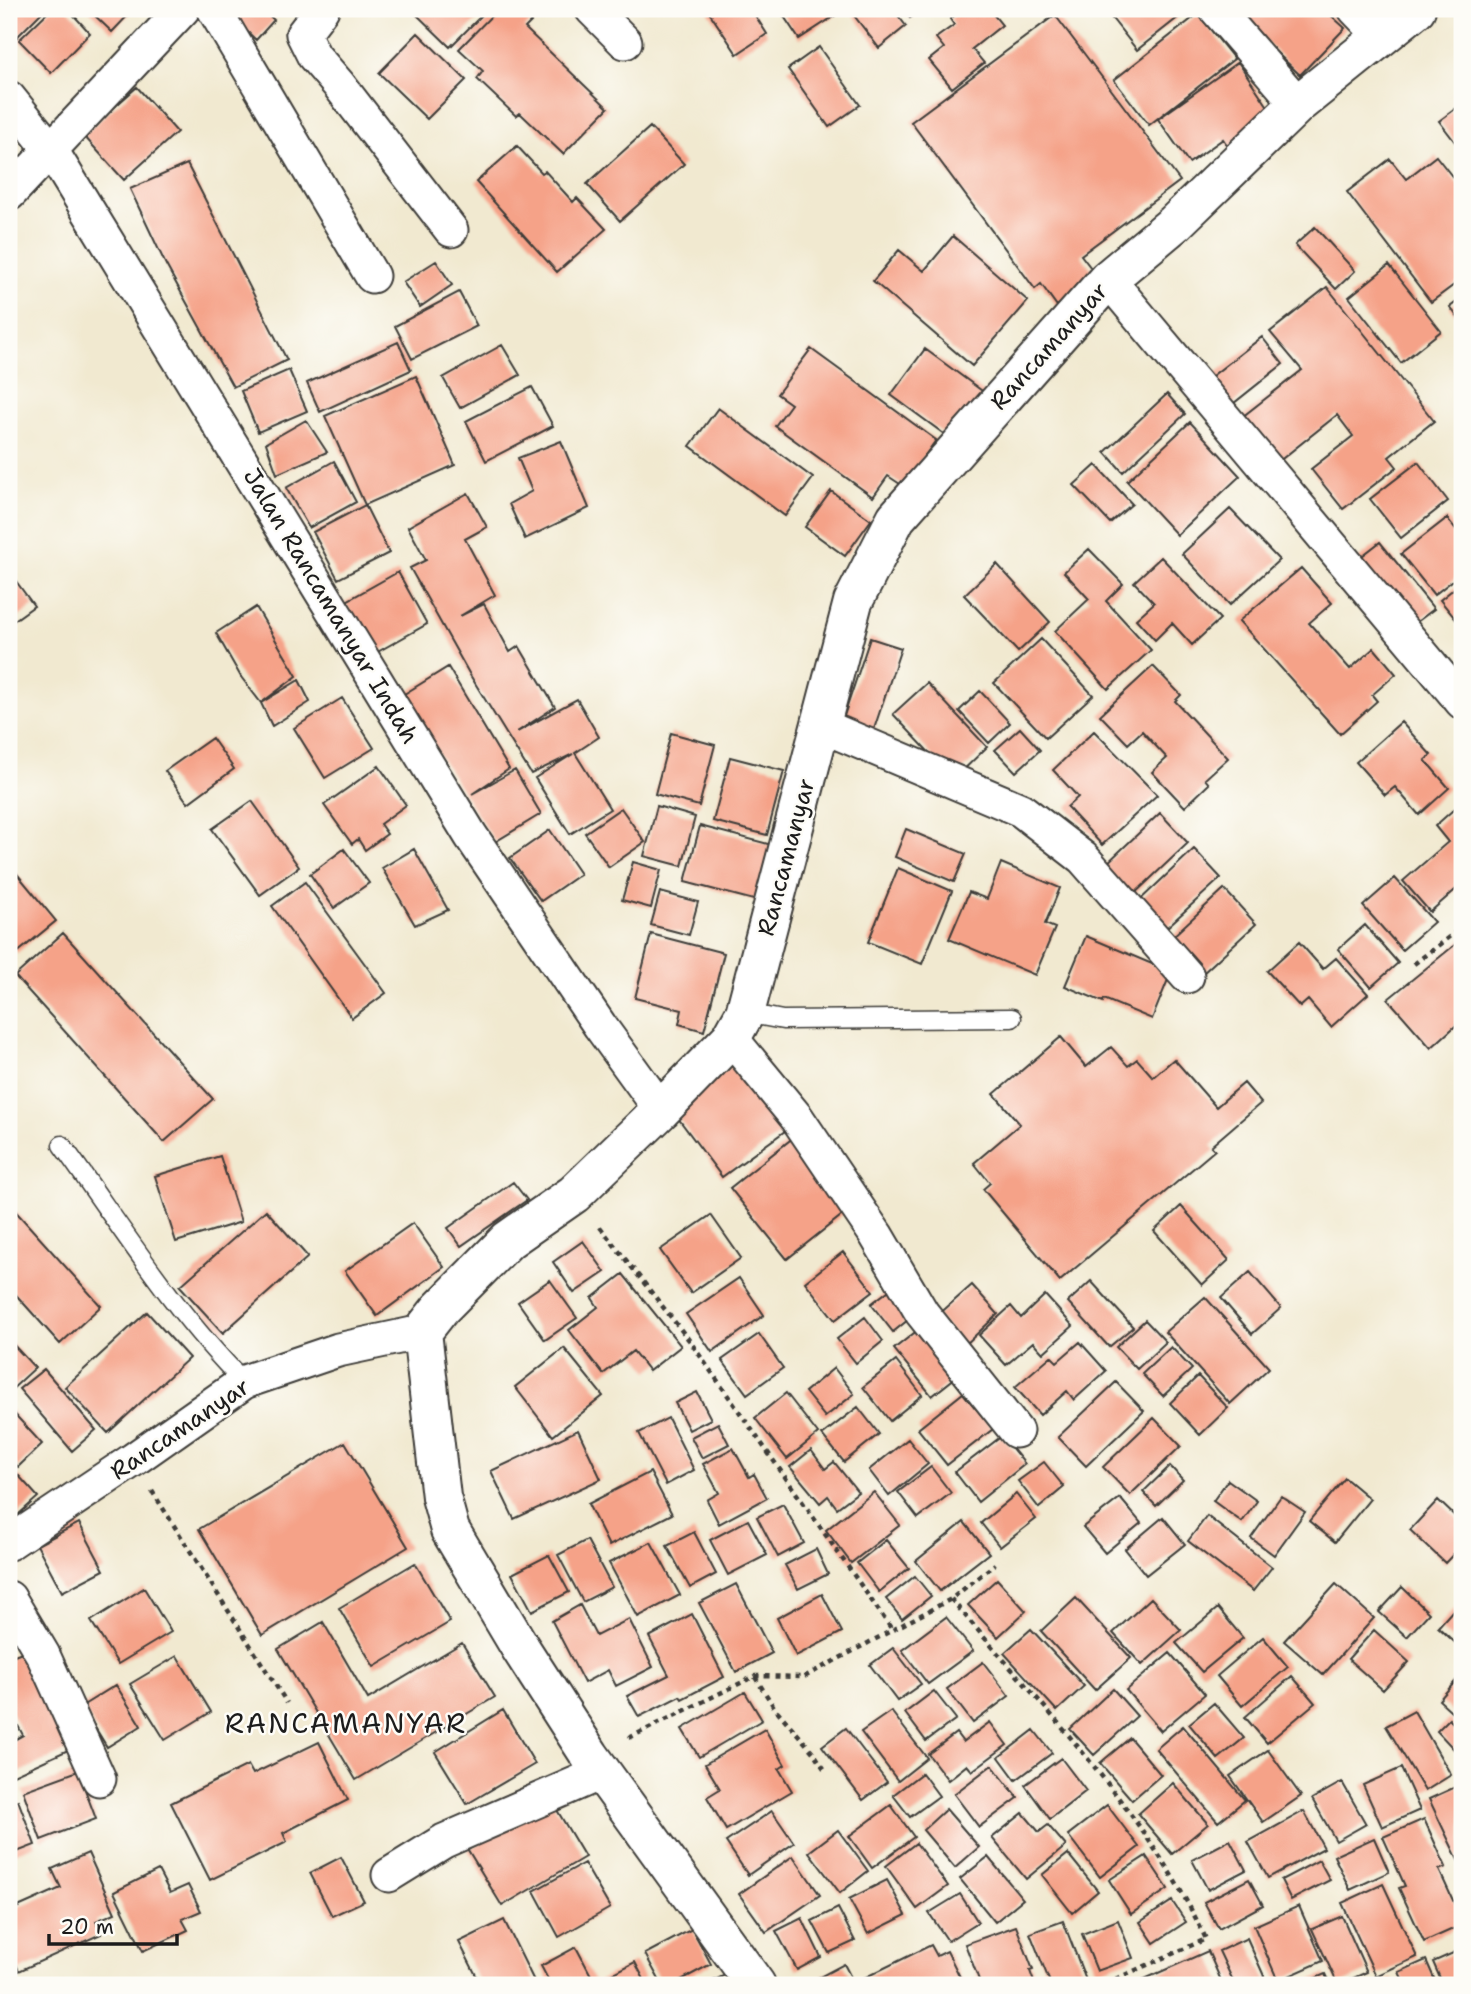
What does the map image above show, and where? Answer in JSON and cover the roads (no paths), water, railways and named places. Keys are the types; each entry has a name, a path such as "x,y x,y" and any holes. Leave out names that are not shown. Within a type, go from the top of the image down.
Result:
{"street":[{"path":"9,194 183,9"},
{"path":"215,9 372,276"},
{"path":"322,9 303,34 314,56 451,230"},
{"path":"592,9 625,42"},
{"path":"1216,9 1298,104"},
{"path":"1355,9 1382,37"},
{"name":"Rancamanyar","path":"9,1543 244,1382 338,1350 422,1332 440,1309 508,1240 574,1194 661,1111 738,1026 853,603 896,518 1108,279 1175,223 1298,104 1416,9"},
{"name":"Jalan Rancamanyar Indah","path":"9,97 51,150 471,836 661,1111"},
{"path":"1108,279 1462,702"},
{"path":"820,725 1021,810 1083,858 1187,975"},
{"path":"738,1026 876,1235 922,1313 1016,1431"},
{"path":"422,1332 441,1497 450,1530 521,1649 596,1764 756,1985"},
{"path":"9,1598 43,1655 99,1779"},
{"path":"388,1875 444,1841 596,1764"}],"lane":[{"path":"738,1026 783,1020 1012,1018"},
{"path":"62,1145 171,1296 220,1358 244,1382"}],"district":[{"name":"RANCAMANYAR","path":"346,1723"}]}
